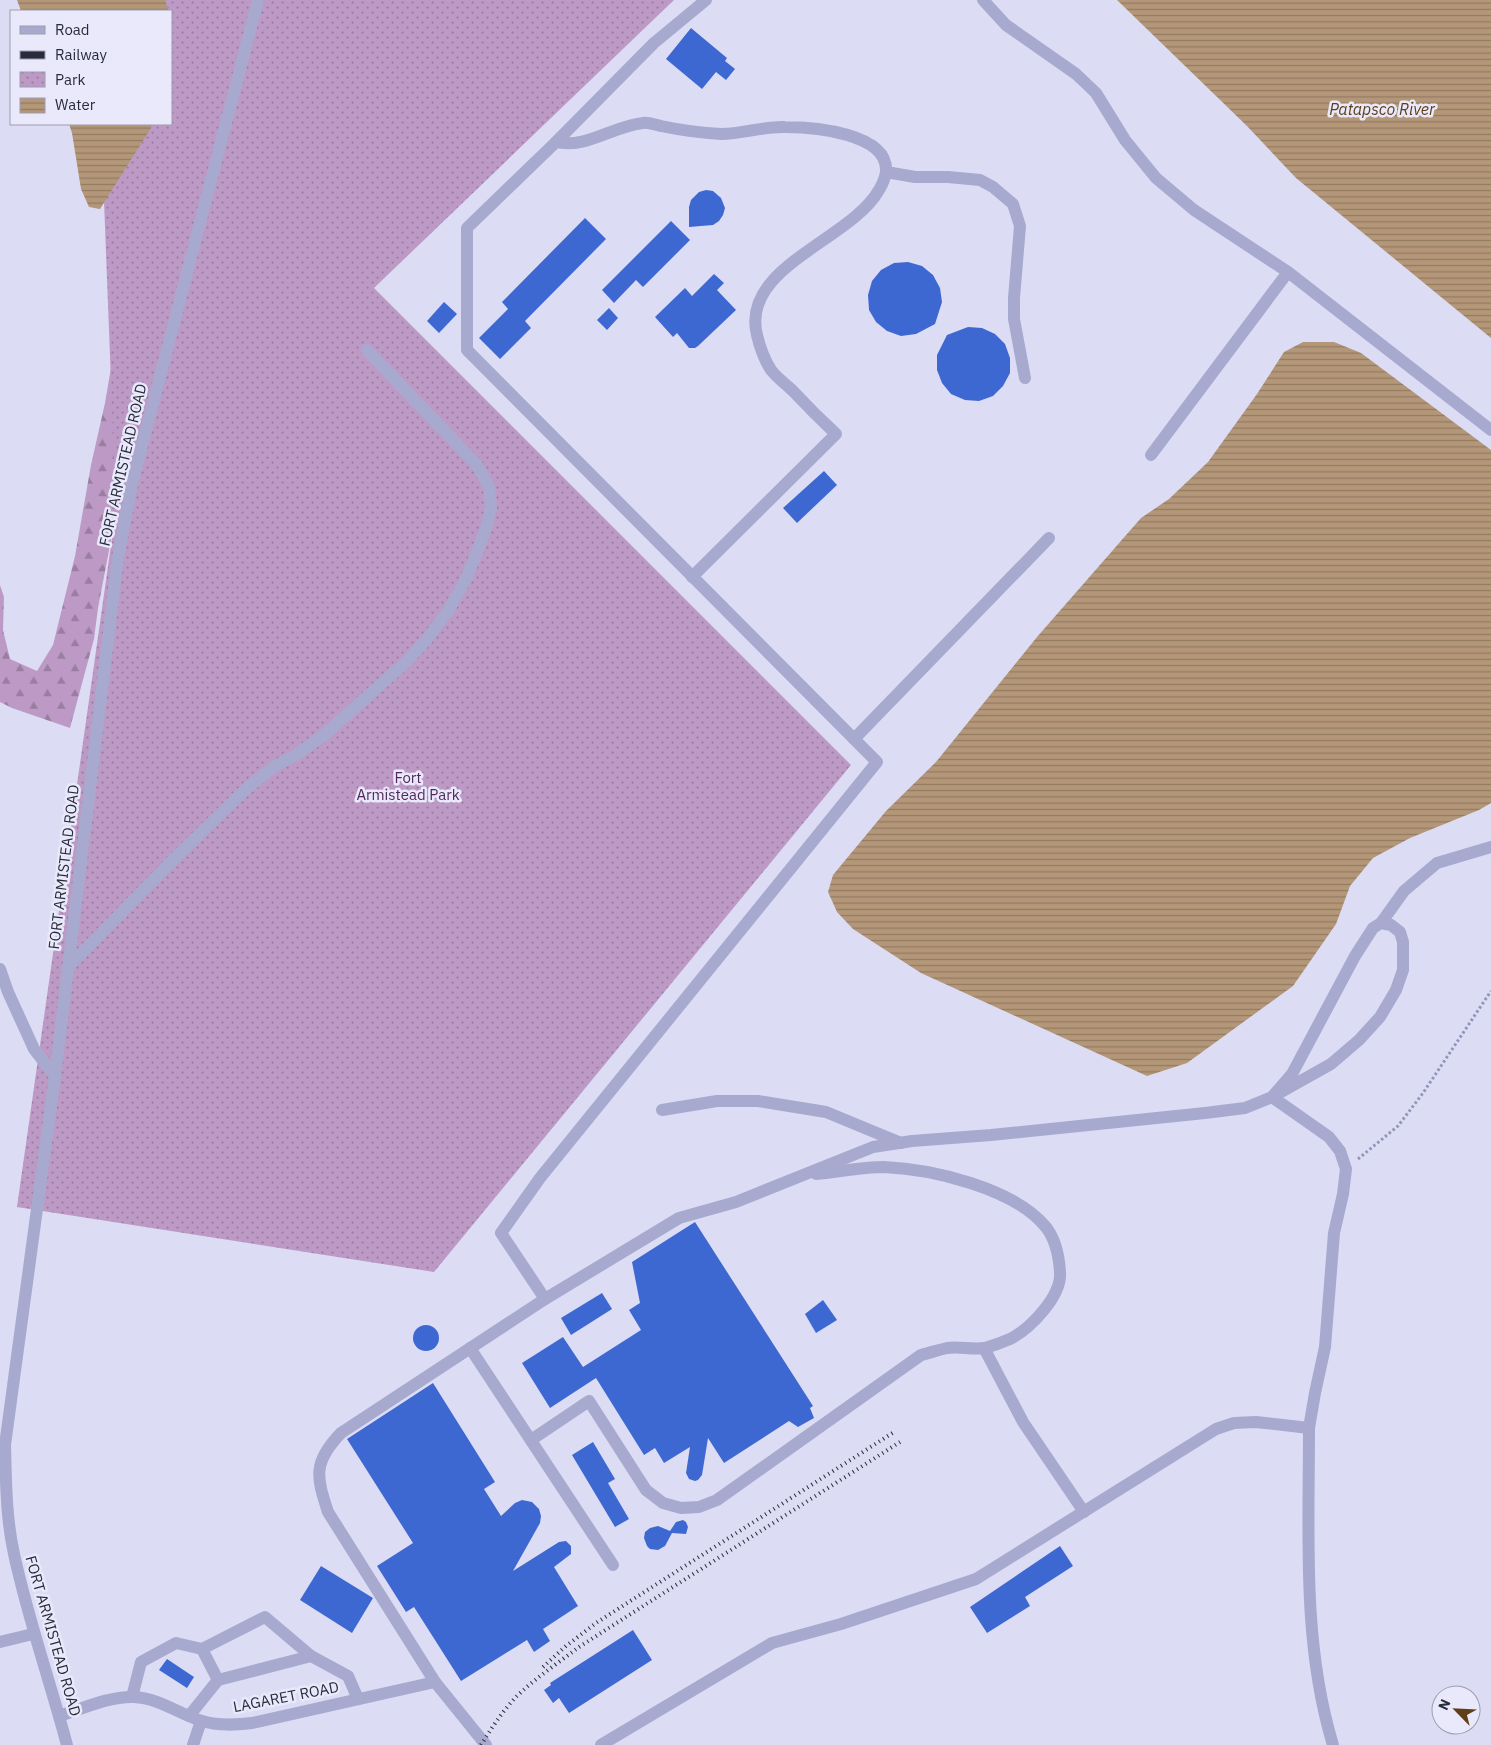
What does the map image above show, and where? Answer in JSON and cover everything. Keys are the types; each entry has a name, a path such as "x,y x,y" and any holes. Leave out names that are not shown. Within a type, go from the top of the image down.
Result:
{"street":[{"name":"FORT ARMISTEAD ROAD","path":"67,1745 33,1634 14,1553 6,1492 5,1444 55,1076 118,556 132,484 258,0"},
{"path":"545,1299 501,1233 540,1178 877,762 467,350 467,228 654,43 706,0"},
{"path":"983,0 1006,25 1076,74 1096,93 1125,140 1156,178 1194,210 1288,272 1491,430"},
{"path":"556,142 565,144 579,143 645,122 722,134 784,126 836,132 860,138 877,148 884,160 886,172 874,198 863,210 775,278 764,292 756,308 754,326 760,350 772,370 836,434 692,577"},
{"path":"886,172 915,177 948,176 980,180 993,187 1013,204 1020,226 1014,319 1024,378"},
{"path":"1151,455 1288,272"},
{"path":"68,967 247,788 275,766 296,755 324,735 406,662 427,639 448,611 467,577 486,529 492,507 489,487 477,465 367,350"},
{"path":"854,739 1049,538"},
{"path":"1272,1097 1292,1074 1355,956 1373,928 1382,923 1404,891 1437,863 1491,847"},
{"path":"486,1745 435,1682 328,1512 320,1490 319,1474 321,1461 328,1447 341,1433 545,1299 679,1218 736,1202 797,1176 874,1147 1245,1108 1272,1097 1332,1064 1359,1040 1380,1017 1396,990 1403,970 1404,942 1400,932 1391,925 1382,923"},
{"path":"0,969 8,992 34,1049 55,1076"},
{"path":"1272,1097 1329,1137 1340,1152 1346,1169 1343,1194 1334,1233 1325,1347 1309,1428 1309,1557 1312,1642 1325,1716 1334,1745"},
{"path":"662,1110 716,1101 758,1101 826,1112 901,1143"},
{"path":"531,1440 589,1401 646,1490 663,1503 681,1508 699,1507 717,1500 921,1356 948,1348 984,1348 1010,1339 1035,1320 1054,1295 1060,1276 1059,1252 1046,1227 1031,1211 1003,1195 924,1170 883,1167 797,1176"},
{"path":"470,1348 613,1565"},
{"path":"984,1348 1023,1422 1084,1512"},
{"path":"601,1745 772,1643 841,1624 976,1579 1216,1429 1234,1423 1256,1422 1309,1428"},
{"path":"132,1697 141,1662 176,1643 202,1649 265,1617 311,1656 348,1676 358,1699"},
{"path":"0,1642 33,1634"},
{"path":"202,1649 218,1680"},
{"path":"193,1745 195,1718 218,1680 311,1656"},
{"name":"LAGARET ROAD","path":"59,1716 112,1700 132,1697 160,1702 195,1718 217,1725 243,1724 435,1682"}],"path":[{"path":"1346,1169 1398,1126 1423,1093 1491,990"}],"green space":[{"name":"Fort Armistead Park","path":"121,0 674,0 374,288 851,765 434,1272 17,1207 116,510 101,125 172,125 172,10 117,10"},
{"path":"185,44 147,351 98,608 94,639 70,728 0,702 0,585 4,597 3,630 10,659 37,671 53,645 75,556 91,465 105,403 146,163 172,125"}],"water":[{"path":"17,0 165,0 169,10 21,10"},
{"name":"Patapsco River","path":"1117,0 1491,0 1491,338 1296,178 1247,126"},
{"path":"69,125 152,125 100,209 89,207 81,189"},
{"path":"1303,342 1334,342 1361,353 1491,450 1491,803 1479,810 1410,838 1373,858 1350,886 1336,924 1293,986 1187,1063 1147,1076 921,973 853,929 837,912 828,892 833,875 886,811 936,762 1037,637 1141,518 1169,499 1208,462 1257,394 1284,352"}],"building":[{"path":"691,28 727,58 725,61 735,69 726,80 716,72 702,89 666,59"},
{"path":"713,191 721,198 725,208 723,215 713,225 689,227 691,200 699,192"},
{"path":"585,218 606,239 525,321 531,328 500,359 479,338 508,309 502,302"},
{"path":"671,221 690,240 643,287 636,280 614,303 602,290"},
{"path":"908,262 922,266 933,275 940,288 942,302 935,324 916,334 901,336 887,331 876,322 869,310 868,295 872,281 881,270 894,263"},
{"path":"714,274 724,283 717,290 736,310 698,346 689,348 677,333 673,337 655,317 685,288 692,296"},
{"path":"444,302 457,314 439,333 427,321"},
{"path":"609,308 618,318 607,330 597,320"},
{"path":"968,327 982,328 995,334 1005,344 1010,358 1010,373 1003,386 993,396 979,401 965,400 951,394 942,383 937,370 937,355 947,335"},
{"path":"824,471 837,485 797,523 783,508"},
{"path":"695,1222 813,1406 810,1408 814,1418 798,1427 789,1421 724,1463 708,1438 702,1475 695,1481 689,1479 686,1473 690,1447 664,1463 655,1448 644,1455 596,1378 550,1408 522,1363 563,1337 583,1367 641,1330 629,1310 640,1303 632,1262"},
{"path":"602,1293 612,1309 571,1335 561,1318"},
{"path":"823,1300 837,1320 816,1333 805,1314"},
{"path":"426,1325 435,1329 439,1338 435,1347 426,1351 417,1347 413,1338 417,1329"},
{"path":"433,1383 495,1482 484,1489 501,1516 515,1503 522,1500 532,1502 539,1509 540,1523 513,1571 559,1542 566,1541 571,1546 571,1554 554,1567 578,1606 543,1629 550,1641 534,1652 527,1640 461,1681 414,1607 406,1612 377,1566 413,1543 347,1439"},
{"path":"593,1442 615,1479 608,1483 629,1519 615,1527 572,1455"},
{"path":"683,1520 688,1527 686,1534 672,1533 665,1546 658,1550 650,1549 647,1546 644,1538 645,1532 650,1528 658,1526 670,1531 676,1522"},
{"path":"1060,1546 1073,1566 1025,1597 1030,1606 987,1633 970,1607"},
{"path":"321,1566 373,1598 352,1633 300,1600"},
{"path":"633,1630 652,1660 569,1713 559,1698 553,1703 544,1690 551,1685 550,1683"},
{"path":"167,1659 194,1677 187,1688 159,1670"}],"railway":[{"path":"543,1667 596,1623 894,1432"},
{"path":"481,1745 515,1698 579,1647 900,1442"}]}
